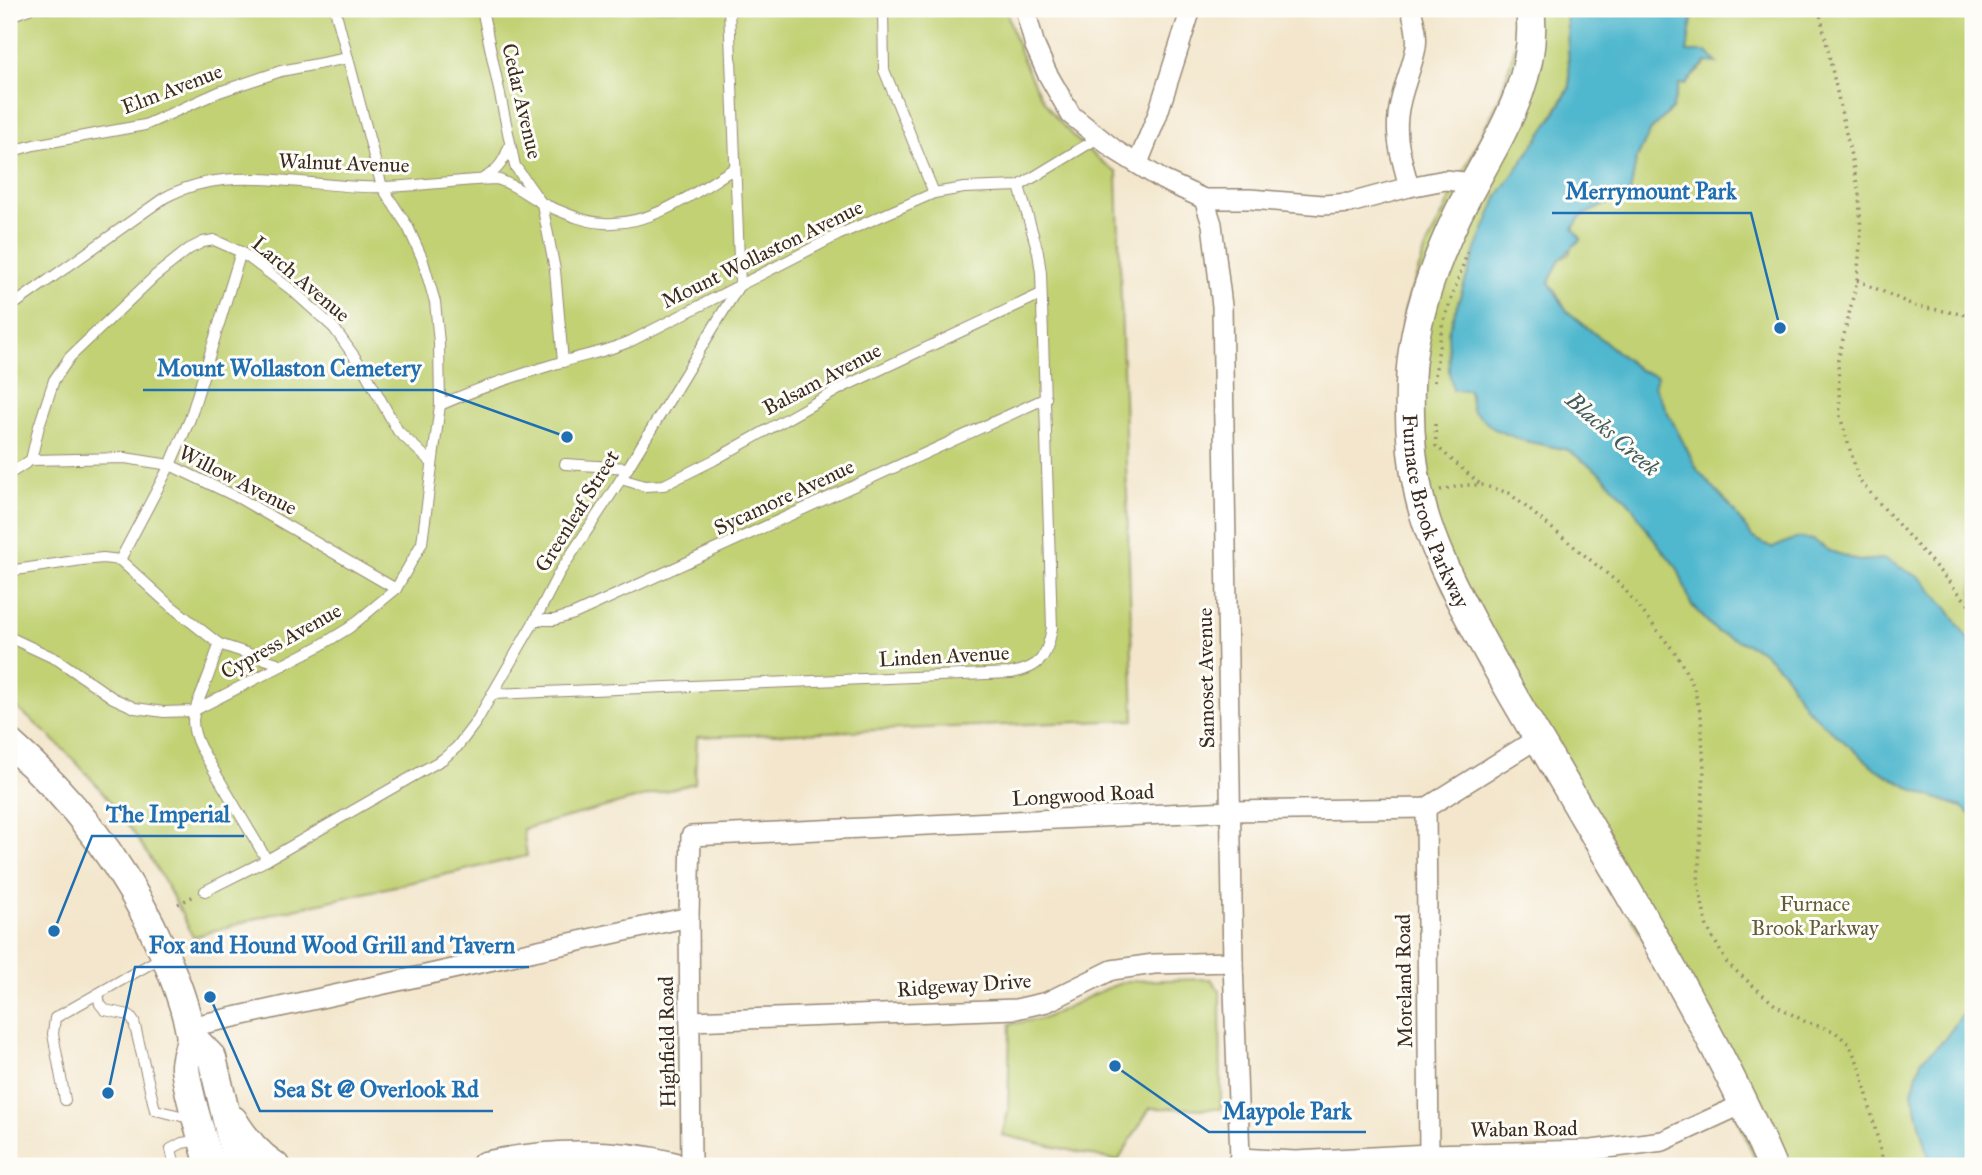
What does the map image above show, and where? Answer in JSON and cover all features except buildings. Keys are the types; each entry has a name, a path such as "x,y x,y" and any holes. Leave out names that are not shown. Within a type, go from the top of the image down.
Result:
{"main road":[{"name":"Furnace Brook Parkway","path":"1530,9 1531,50 1510,118 1474,183 1434,267 1422,305 1413,348 1410,383 1410,427 1418,494 1437,553 1457,595 1680,978 1772,1166"},
{"path":"9,743 40,770 99,837 139,900 180,993 190,1031 212,1058 238,1166"},
{"path":"190,1031 184,1065 210,1166"},
{"path":"225,1107 244,1138 264,1159 275,1166"},
{"path":"485,1166 519,1159 592,1157 651,1161 672,1166"}],"street":[{"path":"1025,9 1035,46 1060,100 1071,115 1098,138 1163,180 1204,199 1250,199 1323,205 1350,203 1445,180 1474,183"},
{"path":"1138,163 1157,116 1191,9"},
{"path":"1409,187 1398,144 1398,117 1403,85 1416,47 1411,9"},
{"name":"Samoset Avenue","path":"1204,199 1212,224 1222,306 1238,1162 1299,1164"},
{"path":"1426,808 1538,738"},
{"name":"Longwood Road","path":"689,917 691,836 1231,811 1426,808"},
{"name":"Moreland Road","path":"1426,808 1429,1154"},
{"path":"190,1031 689,917"},
{"name":"Highfield Road","path":"689,917 691,1166"},
{"name":"Ridgeway Drive","path":"690,1021 1016,1009 1047,1002 1112,970 1154,964 1233,962"},
{"name":"Waban Road","path":"1299,1164 1372,1162 1429,1154 1592,1158 1663,1141 1743,1104"}],"lane":[{"path":"9,16 29,9"},
{"name":"Cypress Avenue","path":"9,637 58,660 113,698 135,708 164,712 193,711 349,628 396,589 422,543 440,405 435,302 422,258 408,226 382,187 335,9"},
{"name":"Cedar Avenue","path":"482,9 515,166 542,204 555,270 562,362"},
{"path":"729,9 740,284"},
{"path":"883,9 884,70 934,193"},
{"name":"Elm Avenue","path":"9,152 145,125 219,92 281,71 348,58"},
{"name":"Mount Wollaston Avenue","path":"440,405 500,381 562,362 605,353 838,236 934,193 964,188 1019,186 1098,138"},
{"path":"479,179 499,167 506,157 510,143"},
{"name":"Walnut Avenue","path":"9,308 164,198 192,184 245,178 382,187 496,179 508,182 542,204 603,223 646,218 735,168"},
{"name":"Linden Avenue","path":"492,694 1027,670 1041,660 1052,628 1046,398 1038,252 1019,186"},
{"name":"Larch Avenue","path":"31,460 54,380 70,357 155,276 196,245 214,240 241,252 292,290 334,328 364,370 398,431 432,463"},
{"path":"120,560 170,465 190,419 241,252"},
{"name":"Greenleaf Street","path":"205,891 267,860 443,760 457,747 492,694 559,573 628,468 740,284"},
{"name":"Balsam Avenue","path":"621,479 645,486 664,485 843,387 1041,294"},
{"name":"Sycamore Avenue","path":"535,620 554,620 574,614 1046,398"},
{"name":"Willow Avenue","path":"31,460 125,458 170,465 239,498 396,589"},
{"path":"9,474 31,460"},
{"path":"565,464 628,468"},
{"path":"9,572 82,560 120,560 219,644 283,664"},
{"path":"219,644 206,684 193,711 194,731 200,747 267,860"},
{"path":"65,1100 53,1034 55,1018 165,956"},
{"path":"98,994 100,1004 105,1010 130,1015 134,1021 155,1110 200,1129 171,1149 175,1166"}],"path":[{"path":"1819,9 1859,193 1861,233 1857,280 1838,360 1840,416 1859,480 1973,609"},
{"path":"1434,385 1442,326 1469,249"},
{"path":"1857,280 1915,306 1973,316"},
{"path":"1434,421 1436,446 1482,485"},
{"path":"1418,494 1465,485 1482,485 1509,493 1622,586 1678,655 1693,685 1701,715 1704,769 1698,883 1707,926 1727,963 1775,1005 1806,1022 1834,1031 1849,1044 1861,1070 1884,1166"},
{"path":"178,904 205,891"}],"green space":[{"path":"9,9 1006,9 1023,61 1045,102 1074,138 1117,173 1134,720 697,737 695,783 523,829 527,856 272,914 193,937 158,870 115,808 66,752 9,702"},
{"name":"Furnace Brook Parkway","path":"1516,9 1566,9 1570,86 1477,247 1448,332 1454,390 1469,390 1472,410 1521,440 1568,450 1600,473 1629,502 1678,569 1691,605 1717,632 1761,650 1784,672 1806,708 1876,769 1916,791 1962,807 1973,817 1973,1000 1944,1040 1921,1061 1912,1092 1931,1166 1758,1166 1715,1065 1437,575 1401,343 1405,309 1426,248 1500,97 1518,37"},
{"path":"1696,9 1973,9 1973,647 1947,608 1885,559 1859,561 1830,551 1813,540 1796,538 1773,548 1753,538 1729,505 1698,471 1654,386 1657,376 1639,370 1567,311 1549,282 1560,259 1569,254 1572,246 1581,239 1573,228 1581,216 1630,193 1636,160 1650,131 1672,109 1679,83 1685,84 1707,62 1686,53 1693,12"},
{"path":"1211,979 1220,991 1221,1109 1150,1108 1118,1161 1002,1135 1008,1112 1010,1024 1045,1018 1127,981"}],"water":[{"name":"Blacks Creek","path":"1566,9 1696,9 1693,12 1687,52 1707,52 1717,63 1706,62 1685,84 1679,84 1672,109 1650,131 1636,160 1630,193 1581,216 1573,228 1581,239 1560,259 1549,282 1567,311 1639,370 1657,376 1654,386 1698,471 1729,505 1753,538 1773,548 1796,538 1813,540 1830,551 1859,561 1885,559 1922,579 1947,608 1973,647 1973,817 1962,807 1916,791 1876,769 1806,708 1784,672 1761,650 1717,632 1691,604 1678,569 1629,502 1600,473 1568,450 1521,440 1494,429 1472,410 1469,390 1453,390 1449,372 1448,332 1477,247 1498,196 1553,117 1570,87"},
{"path":"1973,1000 1973,1166 1931,1166 1912,1092 1921,1061 1944,1040"}],"place":[{"name":"Merrymount Park","path":"1780,328"},
{"name":"Mount Wollaston Cemetery","path":"567,437"},
{"name":"The Imperial","path":"54,931"},
{"name":"Sea St @ Overlook Rd","path":"210,997"},
{"name":"Maypole Park","path":"1115,1066"},
{"name":"Fox and Hound Wood Grill and Tavern","path":"108,1093"}]}
